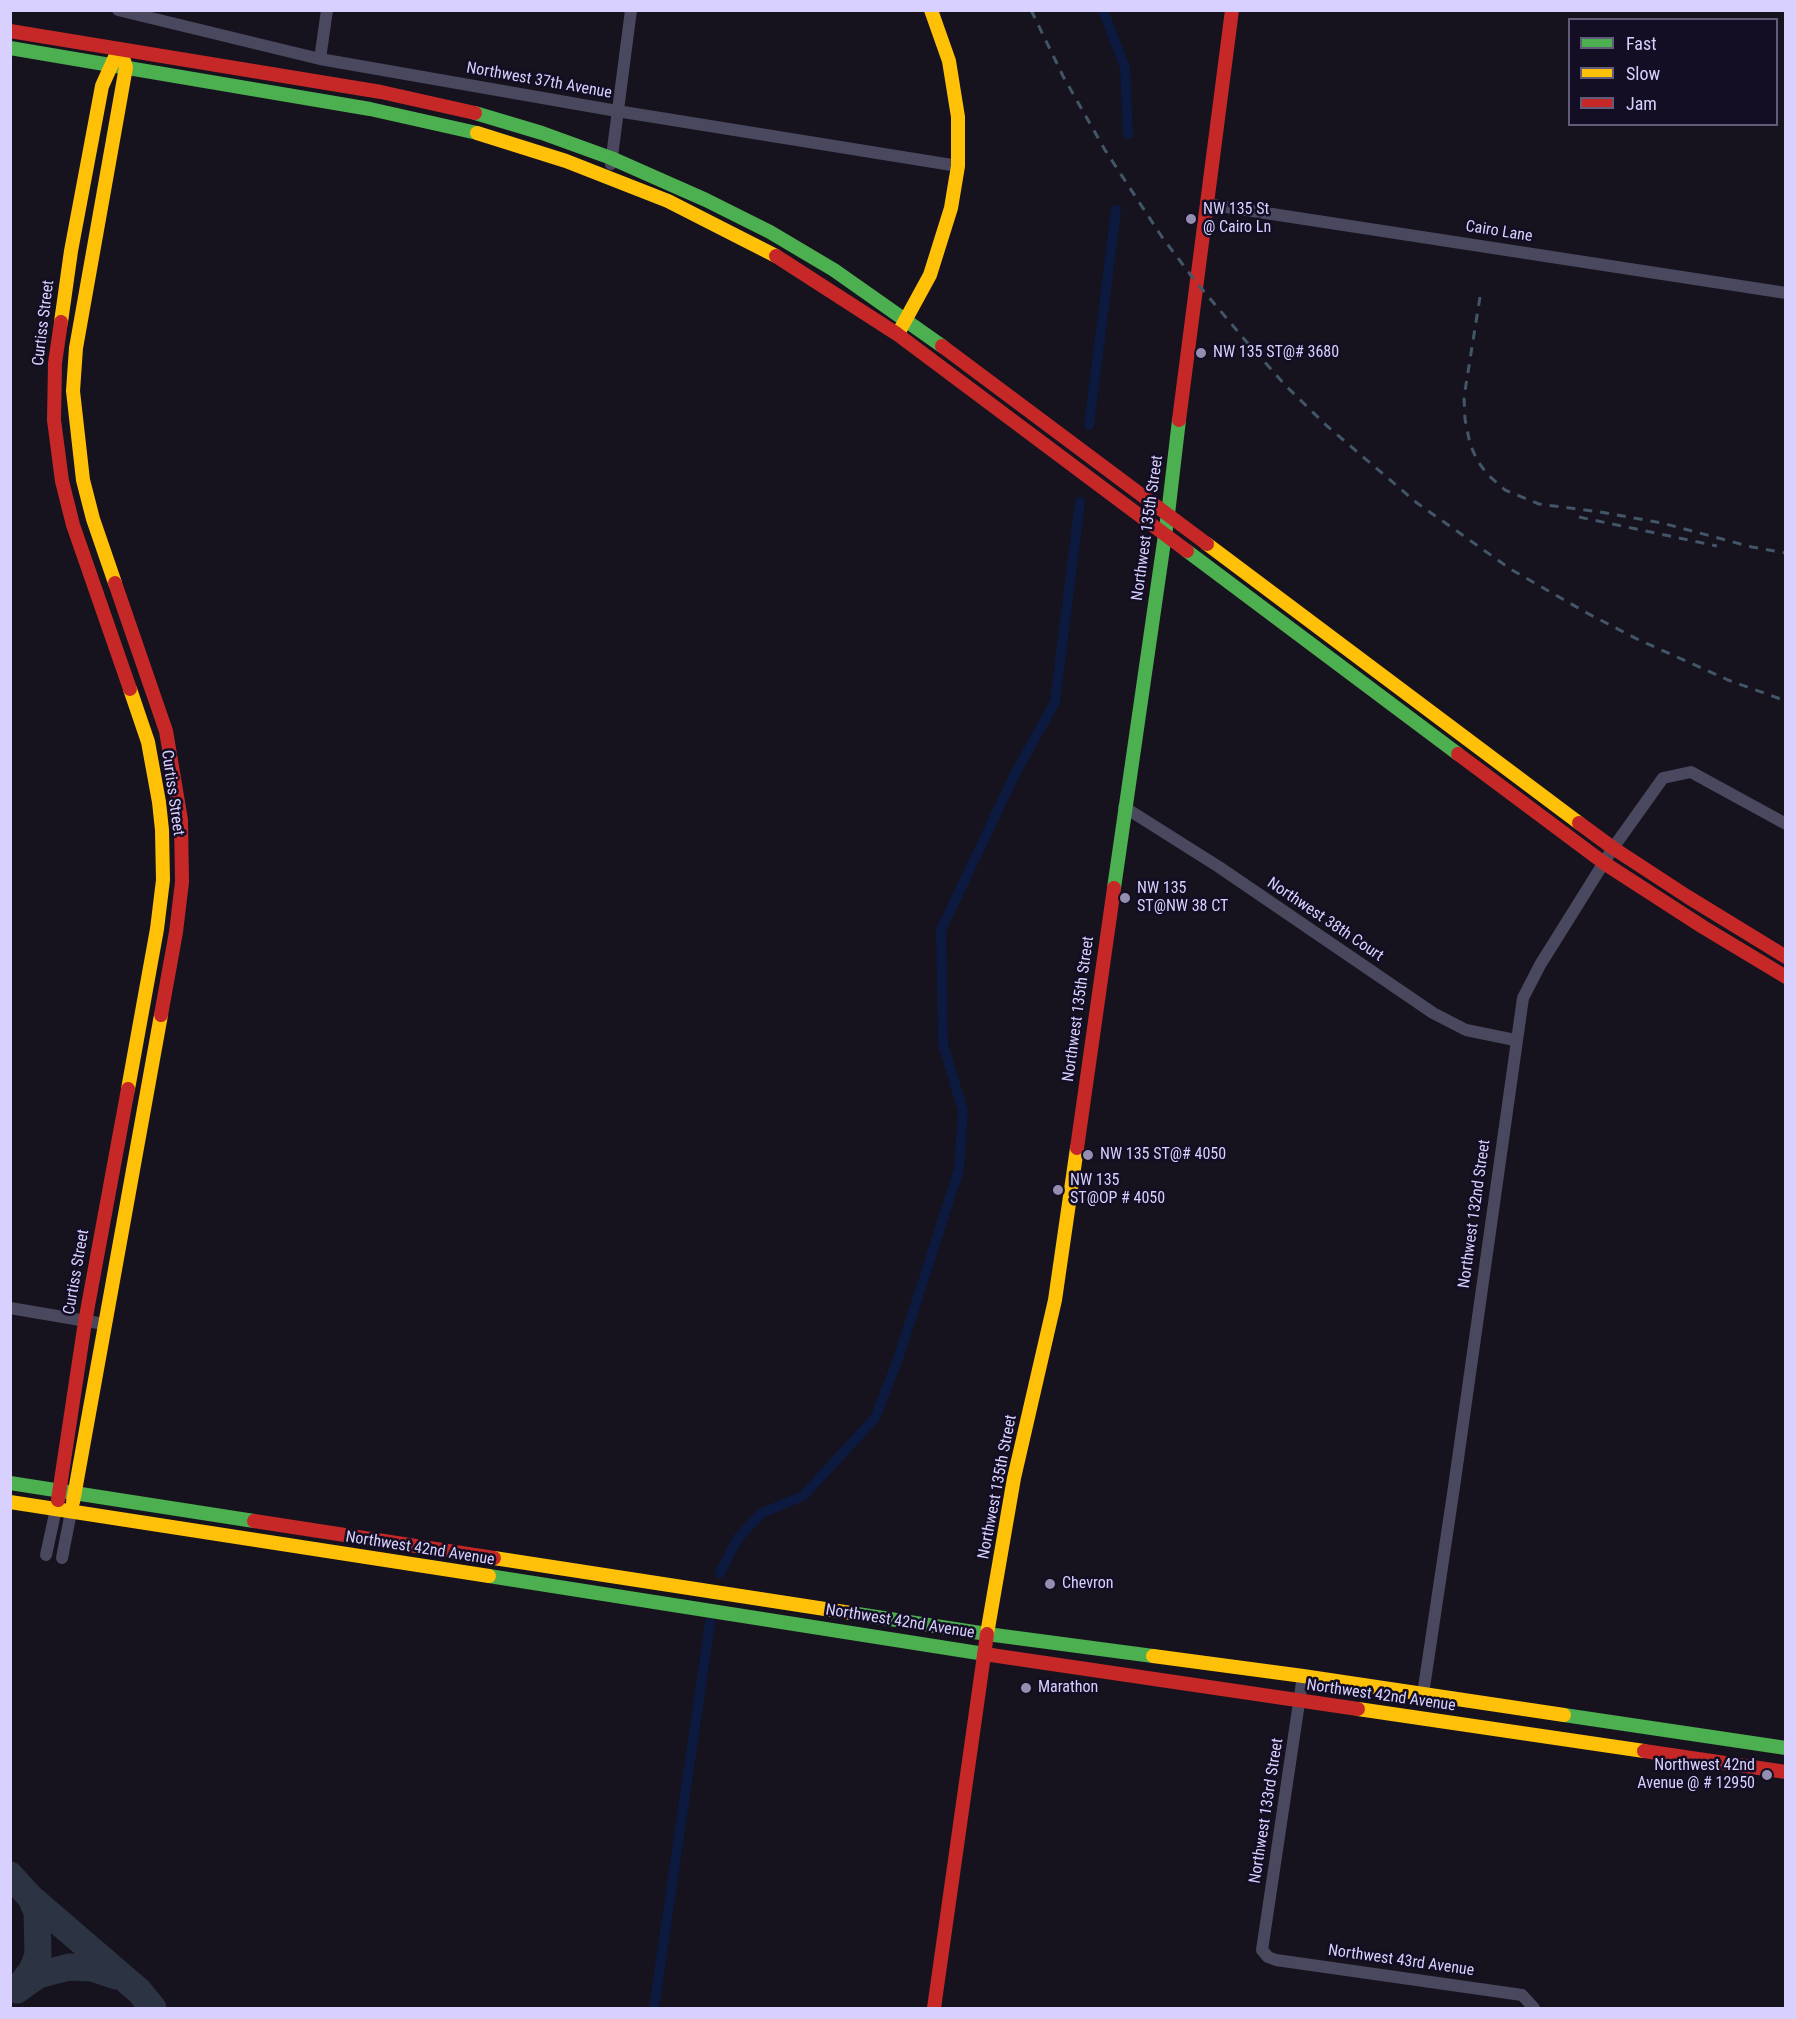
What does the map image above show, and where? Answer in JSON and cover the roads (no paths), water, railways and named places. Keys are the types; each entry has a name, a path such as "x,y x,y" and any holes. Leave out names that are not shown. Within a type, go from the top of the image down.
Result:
{"main road":[{"path":"897,334 907,320 930,275 951,208 958,166 958,117 950,61 932,10"},
{"name":"Northwest 135th Street","path":"934,2008 987,1634 1014,1478 1055,1300 1124,807 1168,514 1232,10"},
{"path":"10,31 341,85 434,103 542,133 611,158 706,200 770,232 834,270 907,320 1613,848 1696,903 1785,957"},
{"path":"10,48 370,109 467,130 609,177 668,201 772,253 834,291 897,334 1604,863 1785,977"},
{"path":"120,49 126,67"},
{"name":"Curtiss Street","path":"56,1509 85,1322 163,880 162,830 155,773 143,723 90,577 68,506 57,455 54,420 55,363 71,251 102,86 120,49"},
{"name":"Curtiss Street","path":"71,1512 181,907 182,882 181,820 174,770 159,711 93,519 78,451 73,391 78,337 126,67"},
{"path":"55,363 64,383 73,391"},
{"path":"155,773 174,770"},
{"name":"Northwest 42nd Avenue","path":"10,1483 987,1634 1302,1676 1785,1748"},
{"name":"Northwest 42nd Avenue","path":"10,1502 985,1652 1036,1662 1785,1772"},
{"path":"378,1559 381,1539"},
{"path":"692,1607 695,1588"},
{"path":"1419,1718 1423,1694"}],"street":[{"path":"320,59 327,10"},
{"path":"609,177 631,10"},
{"name":"Northwest 37th Avenue","path":"126,12 320,59 617,111 958,166"},
{"name":"Cairo Lane","path":"1207,204 1785,293"},
{"name":"Northwest 132nd Street","path":"1423,1694 1454,1487 1515,1041 1523,998 1540,965 1613,848 1664,778 1691,772 1785,824"},
{"name":"Northwest 38th Court","path":"1124,807 1219,867 1433,1013 1466,1030 1515,1041"},
{"path":"10,1308 104,1324"},
{"name":"Curtiss Street","path":"46,1555 56,1509"},
{"name":"Curtiss Street","path":"62,1558 71,1512"},
{"name":"Northwest 133rd Street","path":"1262,1950 1302,1676"},
{"name":"Northwest 43rd Avenue","path":"1262,1950 1268,1957 1276,1960 1522,1995 1534,2008"}],"waterway":[{"path":"1103,10 1125,68 1128,134"},
{"path":"1089,425 1116,210"},
{"path":"720,1573 738,1538 762,1513 803,1496 875,1418 898,1359 959,1169 963,1111 943,1044 941,930 1015,774 1055,702 1080,502"},
{"path":"654,2008 710,1623"}],"railway":[{"path":"1031,10 1063,76 1105,150 1162,237 1245,340 1286,386 1327,426 1417,503 1512,570 1637,639 1728,680 1786,701"},
{"path":"1480,297 1464,397 1465,419 1470,444 1477,460 1487,474 1505,490 1539,504 1662,523 1752,547 1786,553"},
{"path":"1579,517 1717,546"}],"place":[{"name":"NW 135 St @ Cairo Ln","path":"1191,219"},
{"name":"NW 135 ST@# 3680","path":"1201,353"},
{"name":"NW 135 ST@NW 38 CT","path":"1125,898"},
{"name":"NW 135 ST@# 4050","path":"1088,1155"},
{"name":"NW 135 ST@OP # 4050","path":"1058,1190"},
{"name":"Chevron","path":"1050,1584"},
{"name":"Marathon","path":"1026,1688"},
{"name":"Northwest 42nd Avenue @ # 12950","path":"1767,1775"}]}
